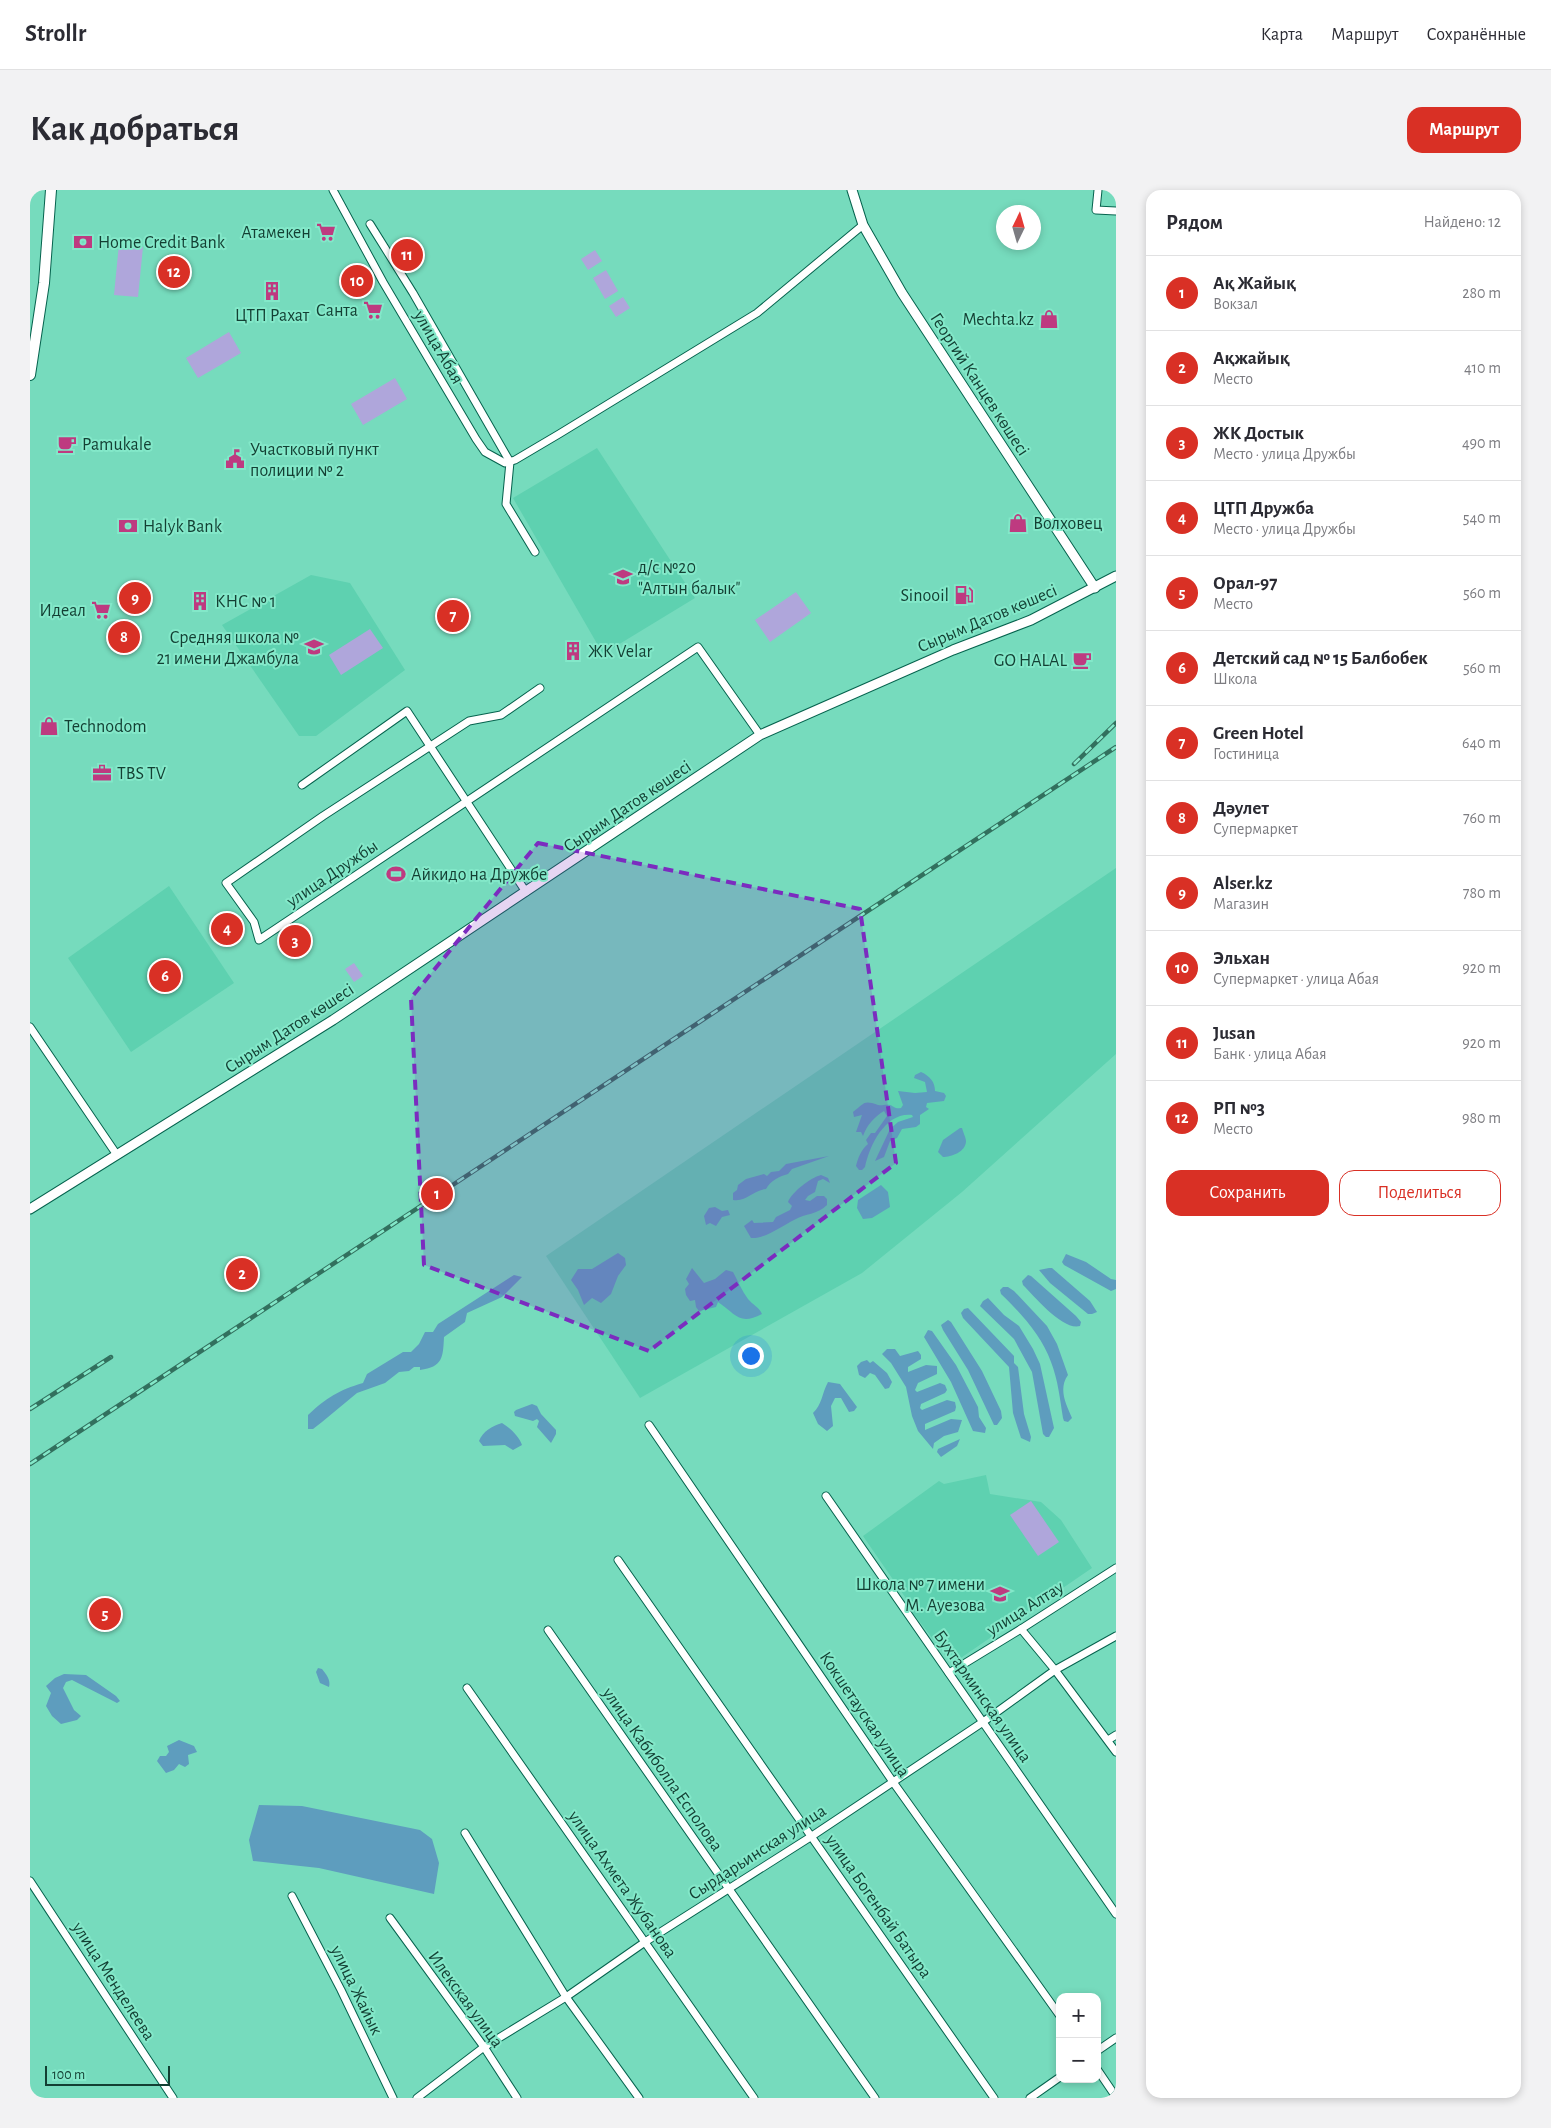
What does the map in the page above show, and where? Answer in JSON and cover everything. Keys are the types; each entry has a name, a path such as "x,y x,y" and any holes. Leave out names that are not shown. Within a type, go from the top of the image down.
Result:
{"main road":[{"path":"30,375 44,282 52,190"},
{"name":"Георгий Канцев көшесі","path":"852,190 863,225 902,293 1095,588"},
{"name":"Сырым Датов көшесі","path":"30,1209 338,1017 760,735 953,650 1030,620 1116,576"}],"street":[{"name":"улица Абая","path":"333,190 484,452 505,463 510,462 370,224"},
{"path":"1098,190 1096,210 1116,211"},
{"path":"535,552 506,504 510,462 757,313 863,225"},
{"name":"улица Дружбы","path":"540,688 502,715 469,721 323,816 226,883 254,922 259,940 698,647 760,735"},
{"path":"302,785 406,711 526,892"},
{"path":"30,1027 118,1155"},
{"name":"Кокшетауская улица","path":"649,1425 893,1782 1056,2010"},
{"name":"Бухтарминская улица","path":"826,1496 1116,1914"},
{"name":"улица Богенбай Батыра","path":"618,1560 994,2098"},
{"name":"улица Алтау","path":"949,1673 1116,1568"},
{"path":"1021,1629 1055,1670 1116,1752"},
{"name":"улица Кабиболла Есполова","path":"548,1630 875,2098"},
{"name":"Сырдарьинская улица","path":"417,2098 484,2047 566,1997 645,1942 812,1836 983,1722 1055,1670 1116,1636"},
{"name":"улица Ахмета Жубанова","path":"467,1688 754,2098"},
{"path":"1108,1740 1116,1735"},
{"path":"465,1833 566,1997 639,2098"},
{"name":"улица Менделеева","path":"30,1881 173,2098"},
{"name":"улица Жайык","path":"292,1896 341,1990 393,2098"},
{"name":"Илекская улица","path":"390,1918 484,2047 517,2098"},
{"path":"1101,2048 1116,2038"},
{"path":"1101,2076 1116,2097"},
{"path":"1030,2098 1056,2080"}],"highlighted area":[{"path":"538,843 860,909 896,1163 649,1351 424,1265 411,998"}],"shaded area":[{"path":"119,244 143,247 138,297 114,295"},
{"path":"595,250 602,261 588,270 581,259"},
{"path":"606,270 618,291 605,299 593,278"},
{"path":"623,297 630,308 616,317 609,306"},
{"path":"229,332 241,353 198,378 186,358"},
{"path":"395,378 407,399 363,425 351,404"},
{"path":"597,448 695,598 603,654 513,498"},
{"name":"Средняя школа № 21 имени Джамбула","path":"311,575 350,583 405,670 316,736 299,736 222,625"},
{"path":"796,592 811,613 770,642 755,620"},
{"path":"370,629 383,648 341,675 329,655"},
{"path":"1116,868 1116,1054 962,1192 862,1273 640,1398 546,1256"},
{"path":"169,886 234,983 131,1052 68,958"},
{"path":"354,963 363,976 354,982 345,969"},
{"path":"986,1475 990,1494 1041,1502 1061,1520 1092,1568 952,1664 913,1613 914,1610 863,1536 939,1481 944,1484"},
{"path":"1031,1501 1059,1542 1038,1556 1010,1515"}],"water":[{"path":"921,1072 931,1080 935,1091 944,1093 946,1096 944,1101 927,1103 926,1107 929,1109 920,1115 920,1124 916,1127 902,1129 897,1138 890,1141 884,1157 875,1161 890,1129 898,1122 913,1117 912,1115 903,1115 887,1124 875,1140 865,1167 859,1170 856,1166 860,1154 868,1144 866,1140 871,1133 875,1133 887,1116 884,1111 877,1116 863,1136 861,1132 856,1132 862,1115 854,1117 853,1112 867,1103 901,1108 903,1105 898,1091 927,1092 925,1082 914,1078 915,1075"},
{"path":"962,1128 966,1140 964,1148 954,1155 943,1157 938,1152 943,1140"},
{"path":"829,1156 792,1169 788,1174 773,1181 766,1189 746,1198 733,1200 733,1193 737,1190 738,1185 746,1179 764,1174 767,1176 771,1172 779,1171 786,1164"},
{"path":"821,1175 828,1178 830,1183 823,1179 818,1181 815,1192 805,1200 810,1201 817,1196 824,1196 827,1199 827,1205 819,1211 798,1218 768,1234 751,1238 744,1226 752,1220 754,1223 773,1222 776,1217 790,1210 792,1206 788,1202 797,1190"},
{"path":"881,1185 888,1192 890,1207 872,1218 863,1219 857,1208 858,1200"},
{"path":"715,1207 722,1211 728,1210 730,1215 722,1217 716,1226 710,1223 706,1225 704,1216 709,1208"},
{"path":"618,1253 625,1258 626,1265 618,1276 611,1294 601,1303 592,1298 584,1305 578,1290 571,1280 578,1269 592,1269"},
{"path":"1066,1254 1086,1262 1111,1279 1116,1280 1116,1289 1111,1291 1064,1265 1062,1262"},
{"path":"692,1268 704,1283 715,1279 726,1270 733,1272 746,1296 762,1314 743,1319 718,1302 716,1307 699,1311 695,1300 690,1301 685,1289 689,1284 686,1279"},
{"path":"1052,1268 1090,1301 1097,1312 1088,1314 1050,1283 1039,1270"},
{"path":"514,1275 522,1277 502,1297 467,1313 465,1322 444,1337 442,1355 437,1364 428,1369 420,1370 420,1367 414,1367 409,1371 399,1372 385,1383 357,1393 313,1429 308,1429 308,1415 333,1395 363,1383 367,1374 403,1352 411,1352 419,1344 425,1332 433,1332 438,1324"},
{"path":"1028,1275 1076,1316 1081,1322 1080,1326 1066,1323 1042,1305 1023,1285 1022,1281"},
{"path":"1003,1287 1008,1287 1014,1291 1047,1326 1057,1344 1068,1375 1063,1391 1065,1402 1072,1418 1068,1422 1064,1421 1063,1418 1055,1376 1047,1352 1030,1325 1001,1294 1000,1290"},
{"path":"988,1298 1004,1315 1019,1326 1040,1364 1054,1428 1049,1437 1043,1434 1032,1372 1014,1339 980,1306"},
{"path":"968,1308 1014,1356 1014,1363 1018,1367 1024,1414 1031,1437 1030,1442 1021,1438 1013,1413 1009,1367 963,1318 961,1313 964,1309"},
{"path":"948,1320 982,1371 1001,1411 1002,1418 997,1425 994,1425 968,1370 943,1330 941,1325"},
{"path":"928,1330 932,1331 956,1365 978,1407 979,1417 986,1428 985,1433 973,1431 951,1382 924,1337"},
{"path":"887,1349 895,1349 900,1356 918,1351 921,1359 908,1367 908,1372 926,1365 937,1366 937,1374 918,1383 915,1390 917,1392 940,1383 945,1385 947,1390 945,1393 921,1404 920,1408 922,1410 947,1400 955,1402 955,1411 925,1424 925,1430 951,1419 962,1420 958,1432 944,1436 934,1443 933,1449 918,1431 912,1416 906,1387 891,1363 882,1354"},
{"path":"867,1360 870,1363 873,1361 887,1373 892,1382 889,1388 885,1389 875,1375 870,1373 865,1378 859,1375 857,1366"},
{"path":"828,1382 840,1384 857,1407 854,1411 849,1412 841,1398 835,1398 831,1406 833,1426 827,1431 818,1424 813,1413 820,1403"},
{"path":"532,1404 537,1406 541,1414 556,1430 551,1443 537,1427 539,1421 537,1419 533,1421 515,1416 514,1412 516,1410"},
{"path":"502,1423 514,1432 522,1445 513,1450 505,1445 483,1446 479,1441 483,1434 491,1427"},
{"path":"960,1439 957,1446 941,1457 937,1452 938,1449"},
{"path":"318,1668 322,1669 326,1675 329,1687 320,1683 316,1672"},
{"path":"64,1674 86,1675 116,1696 120,1701 117,1703 72,1680 66,1682 63,1688 74,1710 81,1716 77,1720 61,1724 52,1716 46,1706 51,1693 46,1686 55,1678"},
{"path":"179,1740 194,1746 197,1752 188,1755 189,1764 185,1767 179,1764 174,1770 166,1773 157,1761 160,1756 166,1756 169,1752 167,1746"},
{"path":"259,1805 302,1806 420,1830 432,1839 439,1863 434,1894 319,1868 253,1861 249,1840"}],"railway":[{"path":"1074,764 1116,723"},
{"path":"30,1464 1116,747"},
{"path":"30,1409 111,1357"}],"place":[{"name":"Атамекен","path":"326,232"},
{"name":"Home Credit Bank","path":"83,242"},
{"name":"Jusan","path":"407,255"},
{"name":"РП №3","path":"174,272"},
{"name":"Эльхан","path":"357,281"},
{"name":"ЦТП Рахат","path":"272,291"},
{"name":"Санта","path":"373,310"},
{"name":"Mechta.kz","path":"1049,319"},
{"name":"Pamukale","path":"67,444"},
{"name":"Участковый пункт полиции № 2","path":"235,459"},
{"name":"Волховец","path":"1018,523"},
{"name":"Halyk Bank","path":"128,526"},
{"name":"д/с №20 \"Алтын балык\"","path":"623,577"},
{"name":"Sinooil","path":"964,595"},
{"name":"Alser.kz","path":"135,598"},
{"name":"КНС № 1","path":"200,601"},
{"name":"Идеал","path":"101,610"},
{"name":"Green Hotel","path":"453,616"},
{"name":"Дәулет","path":"124,637"},
{"name":"Средняя школа № 21 имени Джамбула","path":"314,647"},
{"name":"ЖК Velar","path":"573,651"},
{"name":"GO HALAL","path":"1082,660"},
{"name":"Technodom","path":"49,726"},
{"name":"TBS TV","path":"102,773"},
{"name":"Айкидо на Дружбе","path":"396,874"},
{"name":"ЦТП Дружба","path":"227,929"},
{"name":"ЖК Достык","path":"295,941"},
{"name":"Детский сад № 15 Балбобек","path":"165,976"},
{"name":"Ақ Жайық","path":"437,1194"},
{"name":"Ақжайық","path":"242,1274"},
{"name":"Школа № 7 имени М. Ауезова","path":"1000,1594"},
{"name":"Орал-97","path":"105,1614"}]}
